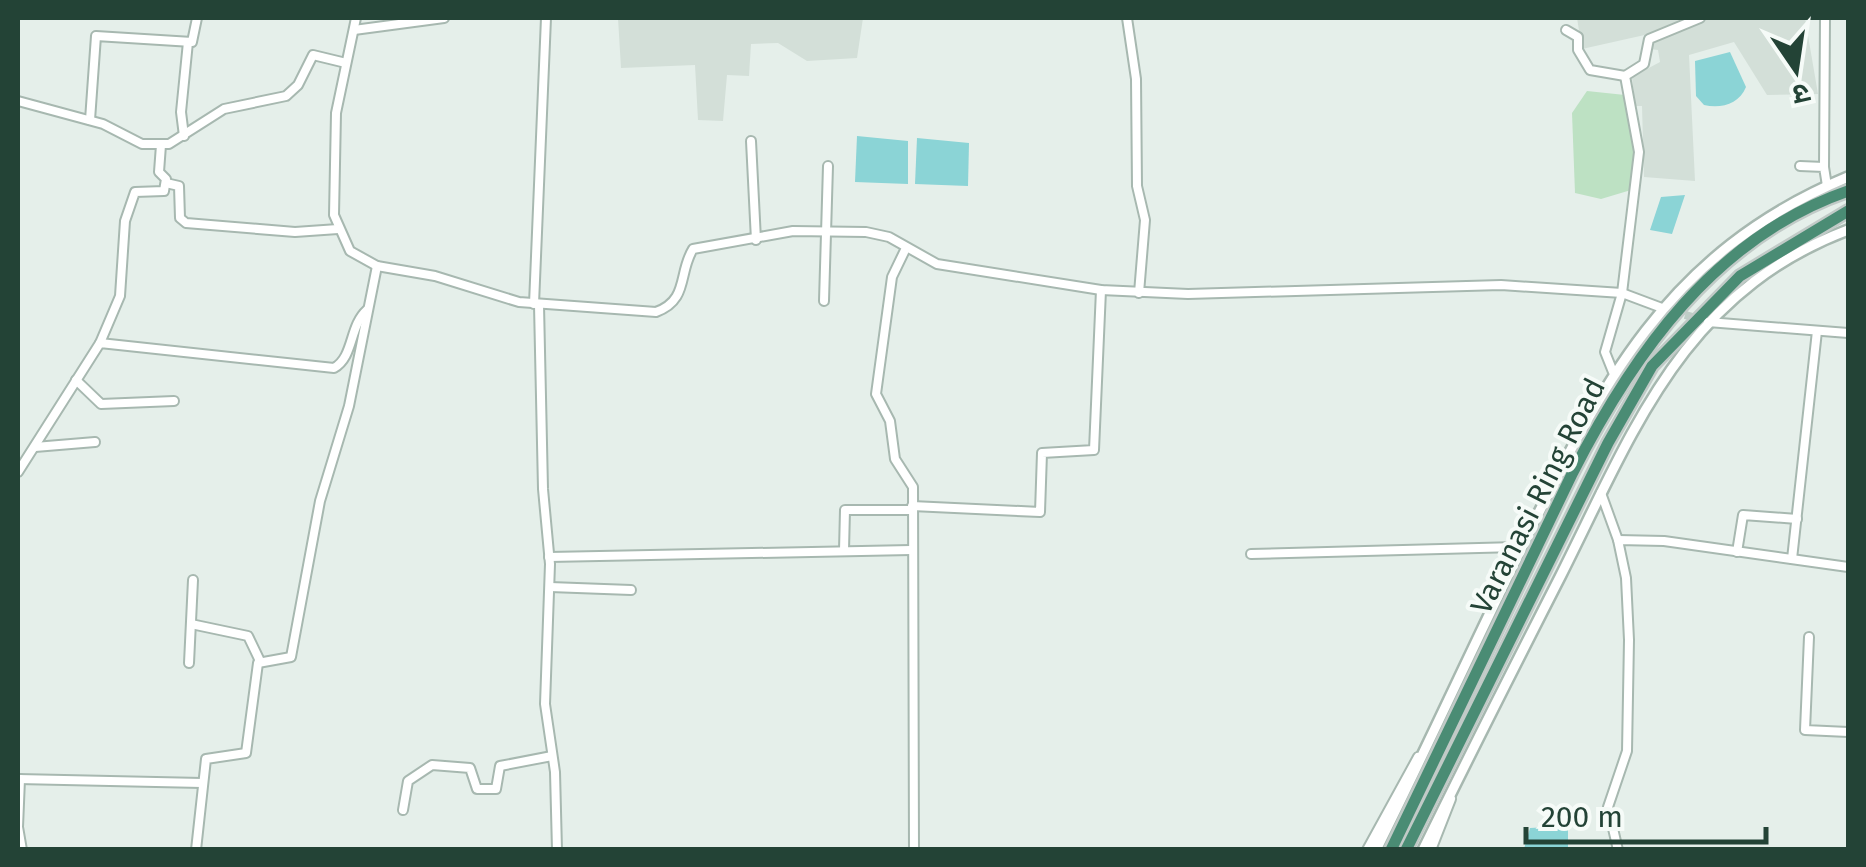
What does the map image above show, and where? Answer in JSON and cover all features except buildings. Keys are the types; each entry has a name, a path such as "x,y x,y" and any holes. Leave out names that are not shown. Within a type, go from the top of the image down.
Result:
{"highway":[{"name":"Varanasi Ring Road","path":"1391,850 1586,445 1651,339 1742,248 1848,191"},
{"path":"1406,850 1608,443 1652,366 1740,276 1848,211"}],"street":[{"path":"90,120 96,36 194,41 198,18"},
{"path":"356,18 336,112 334,215 350,251 377,266 435,276 537,305 656,312 668,308 681,293 693,248 794,231 827,231 878,234 937,264 1102,290 1501,285 1622,293 1662,308"},
{"path":"354,30 444,18"},
{"path":"546,18 537,305 550,587 545,704 552,756 556,850"},
{"path":"1127,18 1136,79 1137,186 1145,220 1139,292"},
{"path":"1566,30 1578,37 1578,50 1590,70 1626,76 1644,64 1650,39 1700,18"},
{"path":"1825,18 1827,186"},
{"path":"184,136 181,112 188,42"},
{"path":"18,101 90,120 142,144 161,146 184,136 224,109 286,96 298,85 313,55 346,63"},
{"path":"1613,372 1605,352 1622,293 1639,152 1626,76"},
{"path":"751,141 756,240"},
{"path":"161,146 159,174 166,183 179,186 180,218 186,222 295,232 338,229"},
{"path":"824,301 828,166"},
{"path":"1800,166 1824,167"},
{"path":"1376,850 1524,543 1613,372 1662,308 1728,245 1848,177"},
{"path":"18,472 100,343 120,296 125,221 135,192 161,193 166,183"},
{"path":"1424,850 1625,438 1708,322 1756,282 1848,230"},
{"path":"906,248 892,277 876,394 890,421 897,465 912,482 911,550 916,579 914,850"},
{"path":"260,661 284,661 290,656 320,502 377,266"},
{"path":"844,550 844,510 912,508 1036,513 1043,509 1042,454 1092,452 1096,448 1102,290"},
{"path":"100,343 334,368 342,364 356,323 366,310"},
{"path":"1708,322 1848,333"},
{"path":"1792,559 1818,331"},
{"path":"342,364 355,369"},
{"path":"76,380 102,404 174,401"},
{"path":"35,447 96,442"},
{"path":"1601,492 1626,578 1630,640 1626,751 1608,808 1618,850"},
{"path":"1737,552 1743,515 1797,519"},
{"path":"1618,540 1848,568"},
{"path":"1251,554 1517,548 1524,543"},
{"path":"549,557 911,550"},
{"path":"189,664 193,580"},
{"path":"550,587 630,590"},
{"path":"190,624 248,636 260,661 246,753 209,757 202,783 196,850"},
{"path":"1809,637 1806,730 1848,732"},
{"path":"1367,850 1394,793 1431,738"},
{"path":"403,810 408,781 426,768 470,768 477,789 496,789 500,766 552,756"},
{"path":"22,850 18,827 19,779 202,783"},
{"path":"1431,850 1453,790"}],"shaded area":[{"path":"618,18 863,18 857,58 807,61 778,43 751,44 749,76 727,75 723,121 698,120 695,65 621,68"},
{"path":"1577,18 1692,18 1658,32 1582,49"},
{"path":"1710,18 1805,18 1818,94 1767,95 1734,42 1689,55 1695,181 1644,177 1642,106 1635,106 1632,77 1660,62 1658,50 1649,49 1655,40"}],"green space":[{"path":"1587,91 1625,95 1635,130 1631,190 1601,199 1575,193 1572,113"}],"water":[{"path":"1730,52 1746,87 1729,104 1704,105 1696,96 1695,61"},
{"path":"857,136 908,141 908,184 855,182"},
{"path":"917,138 969,143 968,186 915,184"},
{"path":"1685,195 1672,234 1650,230 1661,197"},
{"path":"1568,826 1568,849 1524,849 1530,828"}],"tunnel":[{"path":"1662,308 1699,319"}]}
